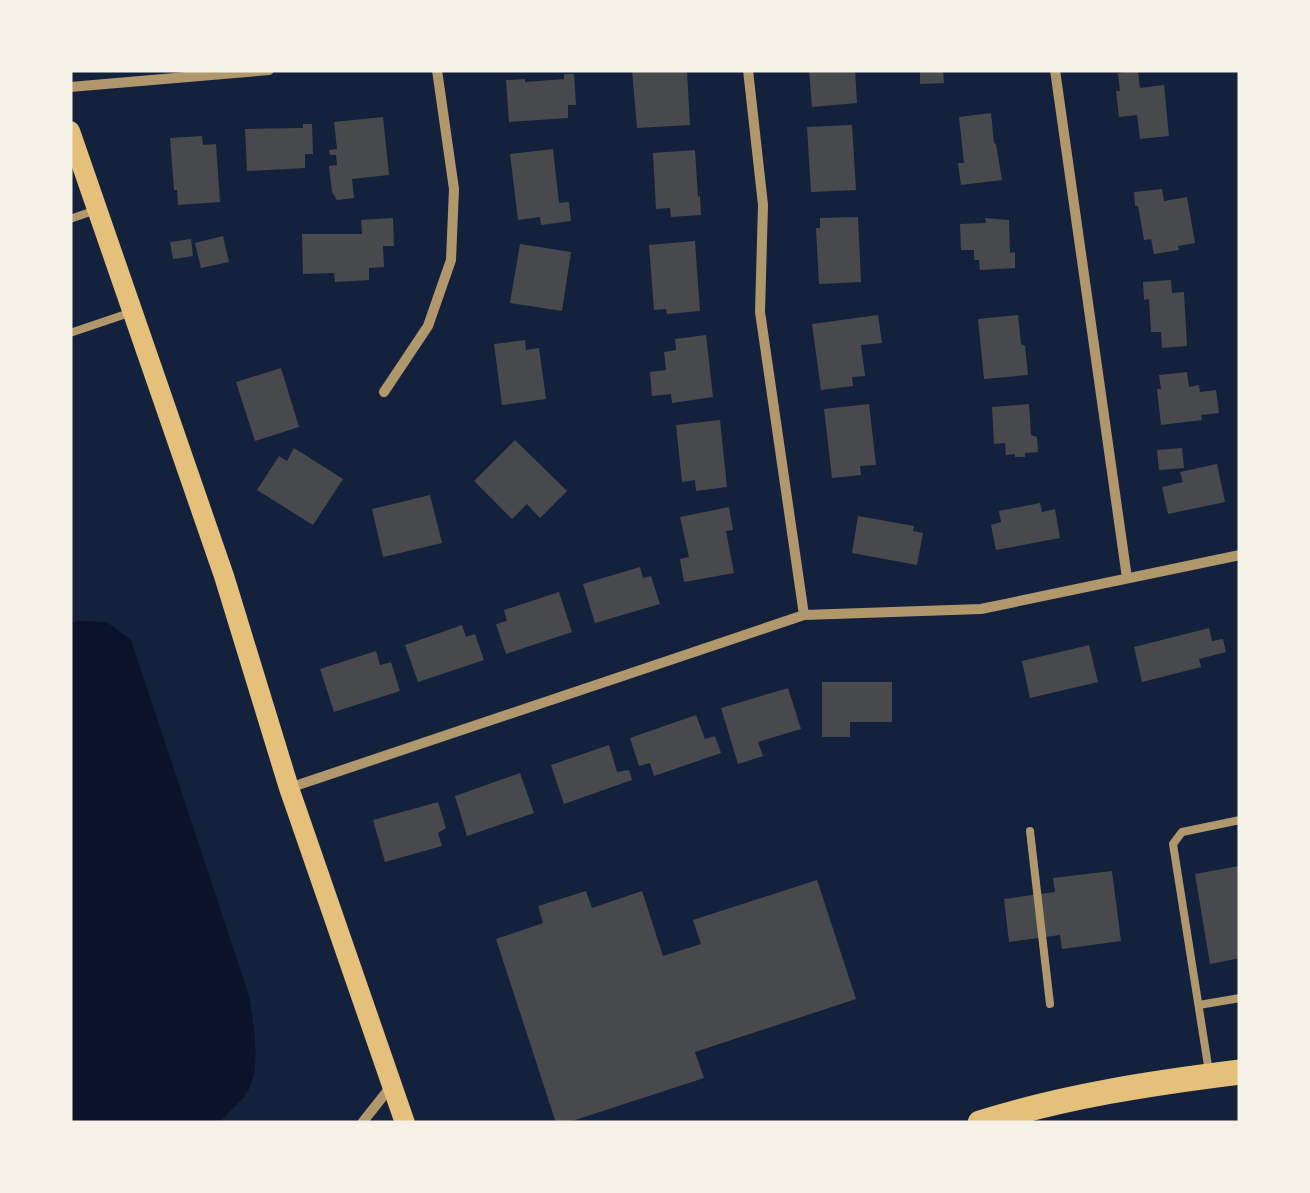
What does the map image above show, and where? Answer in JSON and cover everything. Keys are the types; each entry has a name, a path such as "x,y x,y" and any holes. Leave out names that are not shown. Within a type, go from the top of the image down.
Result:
{"main road":[{"path":"70,131 224,576 290,788 405,1123"},
{"path":"980,1123 1101,1092 1240,1072"}],"street":[{"path":"70,87 269,70"},
{"path":"384,392 428,326 451,260 454,189 438,70"},
{"path":"748,70 763,206 760,312 804,615"},
{"path":"1055,70 1127,578"},
{"path":"290,788 804,615 981,609 1240,554"},
{"path":"362,1123 392,1085"}],"lane":[{"path":"70,219 98,210"},
{"path":"70,334 133,312"},
{"path":"1210,1076 1173,844 1182,832 1240,820"},
{"path":"1030,831 1050,1004"},
{"path":"1198,1005 1240,998"}],"water":[{"path":"107,622 131,640 248,992 255,1040 253,1077 244,1096 219,1123 70,1123 70,624"}],"building":[{"path":"632,70 687,70 690,125 637,128"},
{"path":"809,70 855,70 857,103 812,107"},
{"path":"920,70 943,70 944,83 920,84"},
{"path":"1138,71 1140,88 1164,85 1169,136 1140,139 1137,115 1119,117 1118,73"},
{"path":"564,74 574,74 576,105 568,105 568,118 509,122 506,80 564,79"},
{"path":"991,113 1002,180 961,185 958,163 964,163 959,117"},
{"path":"383,117 389,175 352,179 354,198 337,200 332,192 329,166 337,165 336,155 330,155 329,150 337,149 334,122"},
{"path":"303,124 312,124 313,154 305,154 305,168 247,171 245,129 303,128"},
{"path":"852,125 856,190 811,192 807,127"},
{"path":"202,136 203,145 216,144 220,202 178,205 170,138"},
{"path":"553,149 559,203 569,202 571,221 541,225 540,217 518,220 510,154"},
{"path":"695,150 701,215 671,217 670,208 656,209 653,153"},
{"path":"1162,189 1164,201 1187,197 1195,243 1154,254 1151,239 1144,240 1134,192"},
{"path":"858,217 861,282 819,284 816,228 820,228 820,218"},
{"path":"393,218 394,246 383,246 384,267 369,268 369,280 335,282 334,273 303,274 302,234 362,234 361,220"},
{"path":"985,218 1009,220 1010,253 1015,252 1015,268 980,270 974,250 961,250 960,224 986,223"},
{"path":"223,236 229,262 201,268 195,243"},
{"path":"191,239 193,256 173,259 170,242"},
{"path":"695,241 700,311 667,314 666,309 654,310 649,245"},
{"path":"520,244 571,252 562,311 510,303"},
{"path":"1171,280 1172,293 1184,292 1187,346 1162,348 1161,332 1151,332 1149,299 1144,300 1143,282"},
{"path":"878,315 882,343 861,345 865,376 852,377 853,386 821,390 812,324"},
{"path":"1018,315 1028,375 984,379 978,319"},
{"path":"706,335 713,397 672,403 671,394 652,396 650,372 666,370 664,352 676,350 675,339"},
{"path":"525,340 526,350 539,348 546,399 502,405 494,344"},
{"path":"281,368 299,427 255,441 236,382"},
{"path":"1187,372 1189,387 1199,385 1200,392 1216,390 1219,413 1201,415 1202,420 1161,425 1159,375"},
{"path":"869,404 876,465 860,466 861,475 832,478 824,409"},
{"path":"1029,404 1031,435 1037,437 1038,452 1025,453 1025,457 1006,455 1005,443 994,444 992,407"},
{"path":"720,420 727,487 696,491 695,480 682,482 676,425"},
{"path":"515,440 567,491 540,518 527,504 512,519 474,481"},
{"path":"294,448 343,479 313,525 257,490 279,456 287,461"},
{"path":"1182,448 1184,468 1159,470 1157,450"},
{"path":"1217,464 1225,502 1168,514 1162,487 1183,482 1180,472"},
{"path":"430,495 442,543 383,557 372,509"},
{"path":"1040,503 1042,512 1055,509 1060,538 996,550 991,525 1001,522 999,511"},
{"path":"729,507 733,530 726,531 734,573 684,582 680,559 689,557 680,517"},
{"path":"858,516 914,526 913,531 923,533 917,565 852,553"},
{"path":"640,567 643,578 651,576 660,604 595,623 583,584"},
{"path":"559,592 572,632 506,654 496,624 507,621 504,610"},
{"path":"462,625 466,637 475,634 484,660 418,682 405,645"},
{"path":"1209,628 1212,641 1223,639 1226,652 1199,659 1201,667 1142,682 1134,647"},
{"path":"1089,645 1098,682 1030,698 1022,661"},
{"path":"376,651 380,665 391,662 400,691 334,712 320,669"},
{"path":"822,682 892,682 892,722 850,722 850,737 822,737"},
{"path":"788,688 801,729 758,742 763,756 738,764 721,708"},
{"path":"696,715 705,739 715,736 721,753 654,776 650,763 639,766 630,738"},
{"path":"609,745 617,772 629,770 632,780 564,804 551,765"},
{"path":"520,773 534,813 467,836 455,796"},
{"path":"438,802 446,828 438,833 442,846 385,862 373,820"},
{"path":"1239,866 1240,958 1210,964 1195,874"},
{"path":"1112,871 1121,941 1062,949 1060,935 1009,942 1004,899 1055,892 1053,878"},
{"path":"817,880 856,999 695,1052 704,1078 556,1123 496,939 543,923 538,906 586,891 592,908 642,891 663,956 701,944 693,920"}]}
